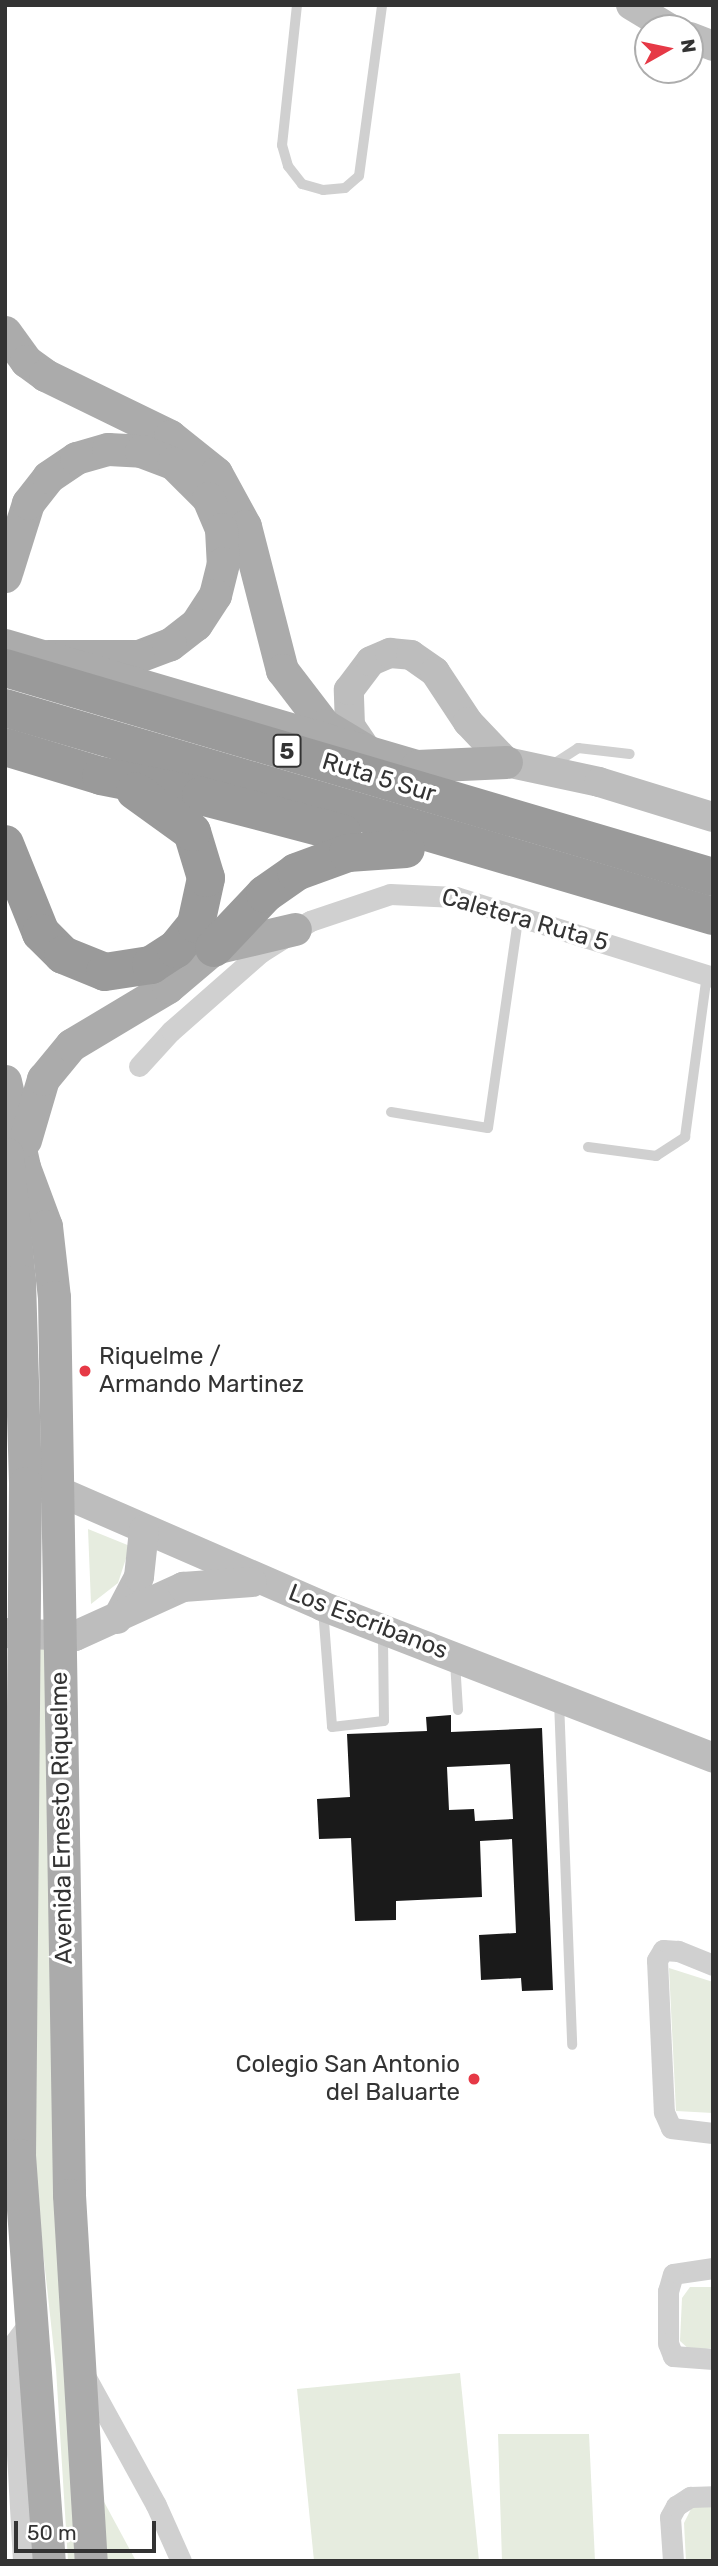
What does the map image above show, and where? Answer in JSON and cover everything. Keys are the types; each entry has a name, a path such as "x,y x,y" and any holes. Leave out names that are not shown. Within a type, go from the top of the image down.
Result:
{"highway":[{"name":"Ruta 5 Sur","path":"5,668 713,877"},
{"name":"Ruta 5 Sur","path":"5,708 713,916"},
{"path":"5,747 101,775 190,788 304,823 406,849 546,866"},
{"path":"417,766 573,810 713,857"},
{"path":"5,844 41,933 62,955 90,968 113,972 136,970 164,958 187,937 202,909 206,878 200,846 192,832 164,808 101,775"},
{"path":"214,948 265,894 296,872 348,853 406,849"}],"main road":[{"path":"5,332 26,361 45,375 170,436 216,474 245,526 282,670 324,725 367,751"},
{"path":"5,576 28,503 48,477 76,458 125,448 157,456 186,473 208,498 221,529 223,563 215,595 196,624 170,645 138,656 48,656"},
{"path":"5,645 417,766 506,762 548,768 713,817"},
{"path":"367,751 350,726 349,690 371,661 400,653 428,664 468,722 506,762"},
{"path":"24,1167 30,1112 53,1064 81,1037 168,987 214,948 295,929"},
{"name":"Avenida Ernesto Riquelme","path":"5,1082 24,1167 46,1226 54,1297 69,2195 90,2561"},
{"name":"Avenida Ernesto Riquelme","path":"5,1130 25,1483 14,1634 19,2155 49,2561"},
{"path":"12,1277 54,1297"},
{"name":"Los Escribanos","path":"25,1483 58,1491 322,1606 455,1655 713,1759"},
{"path":"116,1619 139,1577 144,1530"},
{"path":"14,1634 59,1638 92,1631 183,1587 222,1581 273,1585"}],"street":[{"name":"Caletera Ruta 5","path":"139,1066 217,989 295,929 350,904 412,892 456,897 519,914 710,976"},
{"path":"713,1965 678,1951 663,1950 657,1961 664,2112 671,2128 713,2133"},
{"path":"713,2268 673,2274 667,2291 668,2343 673,2356 713,2359"},
{"path":"23,2561 11,2347 30,2322"},
{"path":"81,2370 156,2505 181,2561"},
{"path":"673,2561 670,2517 676,2506 690,2497 713,2496"}],"lane":[{"path":"297,5 282,145 288,166 302,184 323,190 345,188 359,176 382,5"},
{"path":"136,747 169,771"},
{"path":"548,768 578,748 630,754"},
{"path":"391,1112 488,1128 519,914"},
{"path":"588,1147 656,1156 685,1137 710,976"},
{"path":"322,1606 332,1727 384,1721 383,1630"},
{"path":"455,1655 458,1710"},
{"path":"559,1698 572,2045"}],"shaded area":[{"path":"88,1529 130,1546 118,1583 91,1604"},
{"path":"34,1646 46,1647 81,2561 68,2561 56,2369 35,2179"},
{"path":"669,1968 713,1982 713,2113 676,2111"},
{"path":"690,2287 713,2287 713,2348 691,2351 680,2341 682,2298"},
{"path":"460,2373 479,2561 314,2561 297,2389"},
{"path":"498,2434 589,2434 595,2561 502,2561"},
{"path":"103,2500 136,2561 107,2561"},
{"path":"713,2504 713,2561 686,2561 684,2523 693,2505"}],"building":[{"path":"451,1715 451,1732 542,1728 553,1990 522,1991 521,1978 481,1980 479,1935 516,1933 512,1839 480,1841 482,1897 396,1901 396,1920 355,1921 351,1838 319,1839 317,1799 350,1797 347,1734 427,1731 426,1717","holes":["510,1764 513,1819 475,1821 474,1809 449,1810 447,1767"]}],"place":[{"name":"Riquelme / Armando Martinez","path":"85,1371"},
{"name":"Colegio San Antonio del Baluarte","path":"474,2079"}]}
